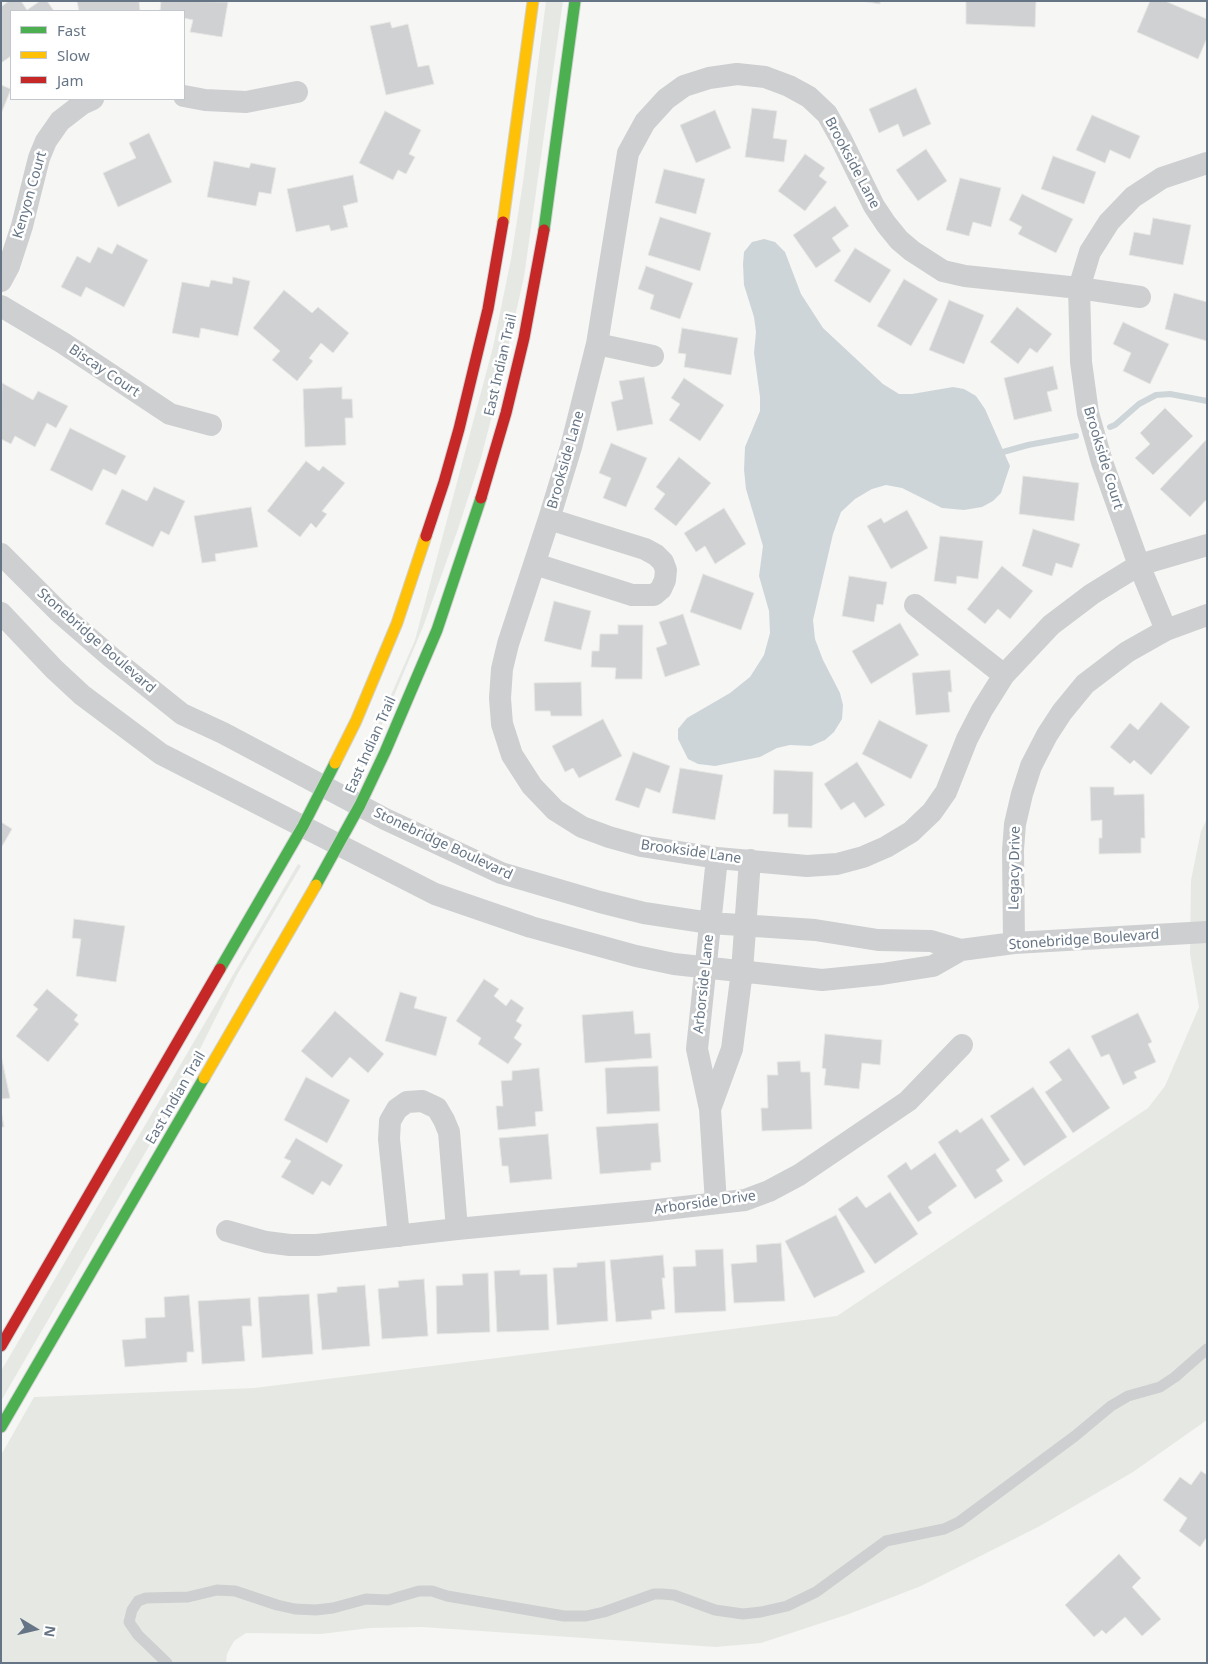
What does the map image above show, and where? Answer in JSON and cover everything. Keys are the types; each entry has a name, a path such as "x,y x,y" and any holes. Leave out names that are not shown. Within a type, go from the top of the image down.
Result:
{"main road":[{"name":"East Indian Trail","path":"1,1346 303,826 356,721 397,623 439,497 459,429 488,309 501,240 533,1"},
{"name":"East Indian Trail","path":"1,1428 89,1274 249,1003 339,844 360,805 437,630 474,522 506,413 536,275 547,212 575,1"}],"street":[{"name":"Brookside Lane","path":"1140,297 1079,288 965,276 943,270 899,240 886,224 874,206 841,139 826,114 808,97 789,86 765,77 737,74 710,78 684,86 666,99 646,122 628,153 597,344 571,447 550,518 508,644 502,669 500,698 502,724 512,755 532,786 555,810 582,827 641,846 717,858 807,866 837,864 863,857 886,847 911,832 932,812 946,792 967,739 982,710 1004,675 1051,625 1092,594 1138,565 1207,545"},
{"path":"185,96 205,100 246,102 297,92"},
{"name":"Kenyon Court","path":"1,281 9,266 22,226 39,158 46,141 60,121 82,104 91,100"},
{"name":"Brookside Court","path":"1166,630 1138,565 1102,462 1088,413 1080,362 1079,288 1090,252 1109,222 1133,197 1162,178 1207,163"},
{"name":"Biscay Court","path":"1,306 63,343 170,414 211,425"},
{"path":"597,344 653,356"},
{"name":"Brookside Lane","path":"535,564 632,595 654,595 661,589 665,580 666,570 663,562 656,554 550,518"},
{"name":"Stonebridge Boulevard","path":"1,554 59,612 112,658 182,714 223,733 385,819 501,873 644,913 710,924 815,930 878,940 931,941 961,950"},
{"path":"915,605 1004,675"},
{"name":"Stonebridge Boulevard","path":"1,613 82,695 161,754 435,894 531,927 636,956 674,964 822,980 882,974 933,966 961,950 1014,943 1207,932"},
{"name":"Legacy Drive","path":"1014,943 1013,850 1015,824 1031,766 1047,735 1062,712 1085,684 1127,652 1166,630 1207,615"},
{"name":"Arborside Lane","path":"716,1203 710,1109 697,1049 717,858"},
{"name":"Arborside Lane","path":"710,1109 732,1049 742,971 750,860"},
{"name":"Arborside Drive","path":"227,1231 266,1242 290,1245 317,1245 716,1203 756,1197 799,1175 908,1101 962,1045"},
{"path":"399,1236 389,1139 390,1121 397,1110 407,1102 422,1102 437,1108 449,1132 457,1229"}],"lane":[{"path":"167,1663 138,1635 129,1622 132,1610 138,1601 146,1598 188,1597 217,1590 235,1590 277,1605 295,1609 316,1610 334,1608 366,1599 388,1600 419,1591 432,1591 507,1607 571,1616 595,1614 654,1594 674,1595 715,1610 743,1614 787,1606 816,1592 886,1541 944,1529 959,1522 1075,1436 1111,1406 1128,1396 1160,1387 1176,1377 1207,1350"}],"shaded area":[{"path":"546,1 563,1 524,277 497,396 481,458 423,627 364,767 360,766 415,640 493,347 511,259 523,182"},
{"path":"764,239 775,242 785,252 801,294 823,328 883,384 899,394 912,394 953,387 964,389 976,396 985,409 1010,466 1001,493 993,501 982,507 964,510 942,508 902,488 886,485 872,489 855,499 841,512 833,534 813,620 815,639 823,660 840,693 843,705 842,719 834,732 825,740 811,746 790,745 777,748 760,757 715,766 698,764 688,759 678,739 678,729 687,718 730,693 750,677 764,655 770,633 769,611 759,576 763,546 746,489 744,470 745,447 760,411 760,397 754,353 756,332 754,317 744,285 744,252 752,242"},
{"path":"1207,819 1207,1420 1133,1472 1040,1526 921,1586 849,1614 761,1643 716,1647 422,1627 370,1628 321,1634 246,1633 234,1641 227,1654 226,1663 1,1663 1,1455 34,1397 254,1388 837,1316 1148,1108 1165,1086 1199,1007 1190,954 1191,880 1201,831"},
{"path":"298,864 301,866 237,975 166,1117 1,1401 1,1371"}],"building":[{"path":"9,1 21,1 27,10 10,10 10,57 1,63 1,7"},
{"path":"40,1 47,1 53,10 27,10"},
{"path":"77,1 139,1 140,10 79,10"},
{"path":"161,1 228,2 222,37 190,32 193,20 185,18 185,10 160,10"},
{"path":"861,1 880,1 880,4"},
{"path":"966,1 1036,1 1035,27 966,24"},
{"path":"1150,1 1165,1 1207,19 1207,38 1198,59 1137,32"},
{"path":"390,22 392,28 408,24 418,67 429,65 434,84 386,95 370,26"},
{"path":"1,85 10,89 10,92 1,114"},
{"path":"916,88 931,124 903,137 898,124 879,133 869,109"},
{"path":"752,108 777,111 773,138 787,140 784,162 745,157"},
{"path":"715,110 731,148 696,163 680,125"},
{"path":"385,111 421,130 409,154 415,157 406,174 398,170 393,180 359,163"},
{"path":"1092,115 1140,136 1130,159 1110,150 1105,163 1076,150"},
{"path":"149,133 172,182 118,207 103,173 136,158 129,143"},
{"path":"926,149 947,181 918,201 896,170"},
{"path":"805,154 825,168 819,176 827,182 805,211 778,191"},
{"path":"1053,156 1096,172 1084,204 1041,189"},
{"path":"214,161 249,168 251,163 276,168 271,194 259,192 256,206 207,197"},
{"path":"664,169 705,179 696,214 655,203"},
{"path":"353,175 358,202 343,206 348,227 331,231 329,225 296,232 287,189"},
{"path":"960,178 1001,188 991,227 973,222 969,236 946,230"},
{"path":"1022,194 1073,219 1056,253 1018,234 1022,227 1009,220"},
{"path":"835,206 849,226 832,238 841,251 816,268 793,235"},
{"path":"660,217 711,233 700,271 648,255"},
{"path":"1153,218 1191,225 1183,265 1129,255 1134,232 1150,235"},
{"path":"117,244 148,260 124,307 86,287 81,297 61,287 77,256 90,263 98,247 112,254"},
{"path":"855,248 891,270 870,303 834,281"},
{"path":"646,266 693,283 680,319 650,309 654,295 638,289"},
{"path":"233,277 250,281 238,336 201,328 199,338 172,333 182,282 209,287 211,280 232,284"},
{"path":"904,279 938,299 911,346 877,326"},
{"path":"284,290 312,313 318,307 349,333 333,353 321,343 309,358 313,361 297,381 272,360 280,351 253,328"},
{"path":"1174,293 1207,302 1207,341 1165,329"},
{"path":"949,300 984,315 964,364 929,350"},
{"path":"1017,307 1052,334 1037,353 1030,348 1018,364 990,342"},
{"path":"1123,322 1169,344 1150,384 1123,371 1131,353 1113,344"},
{"path":"682,328 738,338 731,375 684,367 686,354 678,353"},
{"path":"1053,366 1058,389 1047,392 1052,411 1014,420 1004,378"},
{"path":"644,377 653,424 617,431 611,402 623,399 619,381"},
{"path":"684,378 724,405 700,441 669,420 680,404 671,398"},
{"path":"2,383 33,400 38,391 68,406 56,428 47,423 35,447 15,436 11,444 1,439"},
{"path":"342,387 342,399 352,399 353,418 345,418 346,445 305,447 303,389"},
{"path":"1165,408 1193,436 1153,475 1135,458 1150,444 1140,433"},
{"path":"70,428 126,456 116,475 103,469 92,491 50,470"},
{"path":"1206,440 1207,499 1190,517 1160,489"},
{"path":"611,443 647,458 626,507 603,498 611,478 599,473"},
{"path":"679,457 711,483 676,526 654,509 665,494 656,487"},
{"path":"306,461 319,471 323,466 345,483 322,511 327,514 316,528 311,523 300,537 267,511"},
{"path":"1023,476 1079,483 1074,521 1019,514"},
{"path":"154,487 185,501 169,535 161,531 153,547 105,524 122,489 147,501"},
{"path":"251,507 258,547 215,554 216,561 202,563 194,516"},
{"path":"724,508 746,544 715,564 705,546 696,552 684,533"},
{"path":"907,510 928,548 891,569 867,526 881,518 884,523"},
{"path":"1033,529 1080,544 1072,568 1056,563 1052,576 1022,566"},
{"path":"940,536 983,541 978,579 957,576 956,584 934,581"},
{"path":"1002,566 1033,591 1010,619 998,609 985,624 967,609"},
{"path":"703,574 754,593 741,630 690,612"},
{"path":"849,576 887,582 883,605 877,604 874,622 842,616"},
{"path":"554,601 591,611 581,650 544,641"},
{"path":"683,614 700,665 665,677 656,648 667,644 659,622"},
{"path":"900,623 919,655 871,684 852,651"},
{"path":"618,625 643,625 642,679 615,679 616,668 591,667 592,651 599,651 600,634 618,634"},
{"path":"950,670 952,692 948,692 950,712 916,715 912,673"},
{"path":"581,682 582,716 551,716 550,711 535,711 534,683"},
{"path":"1161,702 1190,727 1151,775 1134,760 1130,764 1110,747 1130,723 1138,730"},
{"path":"603,719 622,756 579,778 573,768 565,772 552,746"},
{"path":"879,720 928,745 911,779 862,754"},
{"path":"633,752 670,766 660,793 646,788 639,808 615,800"},
{"path":"857,762 885,805 865,818 854,802 841,810 824,784"},
{"path":"680,768 723,775 715,820 672,813"},
{"path":"774,770 813,772 812,828 788,827 788,814 773,814"},
{"path":"1090,787 1114,787 1114,795 1144,794 1145,838 1141,838 1141,853 1099,854 1099,838 1102,838 1102,820 1091,821"},
{"path":"1,822 12,829 1,848"},
{"path":"74,919 125,926 116,982 76,976 81,939 72,938"},
{"path":"484,979 499,989 494,996 506,1006 511,999 524,1008 516,1021 522,1025 514,1038 522,1044 508,1064 478,1044 481,1038 456,1021"},
{"path":"47,989 78,1015 74,1020 79,1024 48,1062 16,1036 38,1009 33,1005"},
{"path":"400,992 417,997 414,1008 447,1017 436,1056 385,1041"},
{"path":"335,1011 384,1054 368,1073 350,1057 332,1078 301,1051"},
{"path":"633,1011 635,1034 650,1033 652,1058 585,1063 582,1015"},
{"path":"1138,1013 1152,1042 1148,1044 1156,1062 1134,1072 1137,1078 1123,1085 1109,1054 1101,1057 1091,1036"},
{"path":"825,1034 882,1040 880,1065 862,1063 859,1089 824,1085 826,1069 822,1068"},
{"path":"1069,1048 1110,1108 1073,1133 1045,1092 1062,1080 1049,1062"},
{"path":"1,1055 10,1098 1,1099"},
{"path":"800,1061 801,1072 810,1072 812,1129 762,1131 761,1108 768,1108 767,1075 778,1075 777,1062"},
{"path":"658,1066 660,1111 607,1114 605,1068"},
{"path":"539,1068 543,1111 535,1112 536,1126 498,1130 496,1106 503,1106 501,1081 512,1080 512,1071"},
{"path":"306,1077 350,1100 327,1143 284,1120"},
{"path":"1033,1087 1067,1137 1024,1166 990,1116"},
{"path":"1,1110 4,1127 1,1127"},
{"path":"982,1118 1010,1160 996,1170 1003,1181 975,1199 938,1142 957,1129 960,1133"},
{"path":"658,1123 661,1162 651,1163 651,1170 600,1174 596,1127"},
{"path":"548,1134 552,1179 510,1183 508,1166 502,1166 499,1138"},
{"path":"296,1138 343,1165 330,1186 322,1181 313,1195 281,1177 291,1161 284,1158"},
{"path":"935,1153 957,1186 928,1207 932,1213 918,1222 887,1176 906,1162 911,1170"},
{"path":"890,1192 918,1234 875,1264 838,1209 857,1196 866,1208"},
{"path":"836,1215 865,1272 814,1298 785,1241"},
{"path":"781,1243 785,1301 734,1303 731,1264 757,1262 756,1245"},
{"path":"723,1249 726,1311 675,1313 673,1267 696,1266 695,1250"},
{"path":"663,1255 665,1278 662,1278 665,1309 651,1311 652,1319 616,1322 610,1260"},
{"path":"605,1261 608,1321 557,1325 553,1268 577,1267 577,1263"},
{"path":"520,1270 520,1275 547,1274 549,1330 497,1332 494,1271"},
{"path":"488,1273 490,1332 437,1334 436,1286 463,1285 462,1274"},
{"path":"424,1279 428,1336 382,1339 378,1289 399,1287 398,1281"},
{"path":"365,1285 370,1346 322,1350 317,1294 337,1292 337,1287"},
{"path":"309,1294 313,1354 262,1358 258,1297"},
{"path":"189,1295 194,1352 187,1352 187,1362 125,1367 122,1340 146,1338 145,1318 165,1317 164,1297"},
{"path":"250,1298 252,1326 242,1326 245,1361 202,1364 198,1301"},
{"path":"1201,1471 1207,1475 1207,1537 1200,1547 1179,1531 1187,1518 1163,1500 1180,1477 1191,1485"},
{"path":"1119,1554 1141,1578 1132,1587 1161,1619 1142,1636 1125,1617 1106,1634 1102,1630 1094,1637 1065,1605"}],"waterway":[{"path":"1110,427 1115,425 1139,404 1156,395 1170,394 1207,401"},
{"path":"1003,452 1076,436"}],"traffic: fast":[{"path":"544,230 575,1"},
{"path":"316,885 360,805 385,752 437,630 481,498"},
{"path":"220,969 303,826 335,763"},
{"path":"1,1427 204,1078"}],"traffic: slow":[{"path":"503,222 533,1"},
{"path":"335,763 356,721 397,623 426,536"},
{"path":"204,1078 316,885"}],"traffic: jam":[{"path":"426,536 459,429 488,309 503,222"},
{"path":"481,498 506,413 524,338 544,230"},
{"path":"1,1346 220,969"}]}
